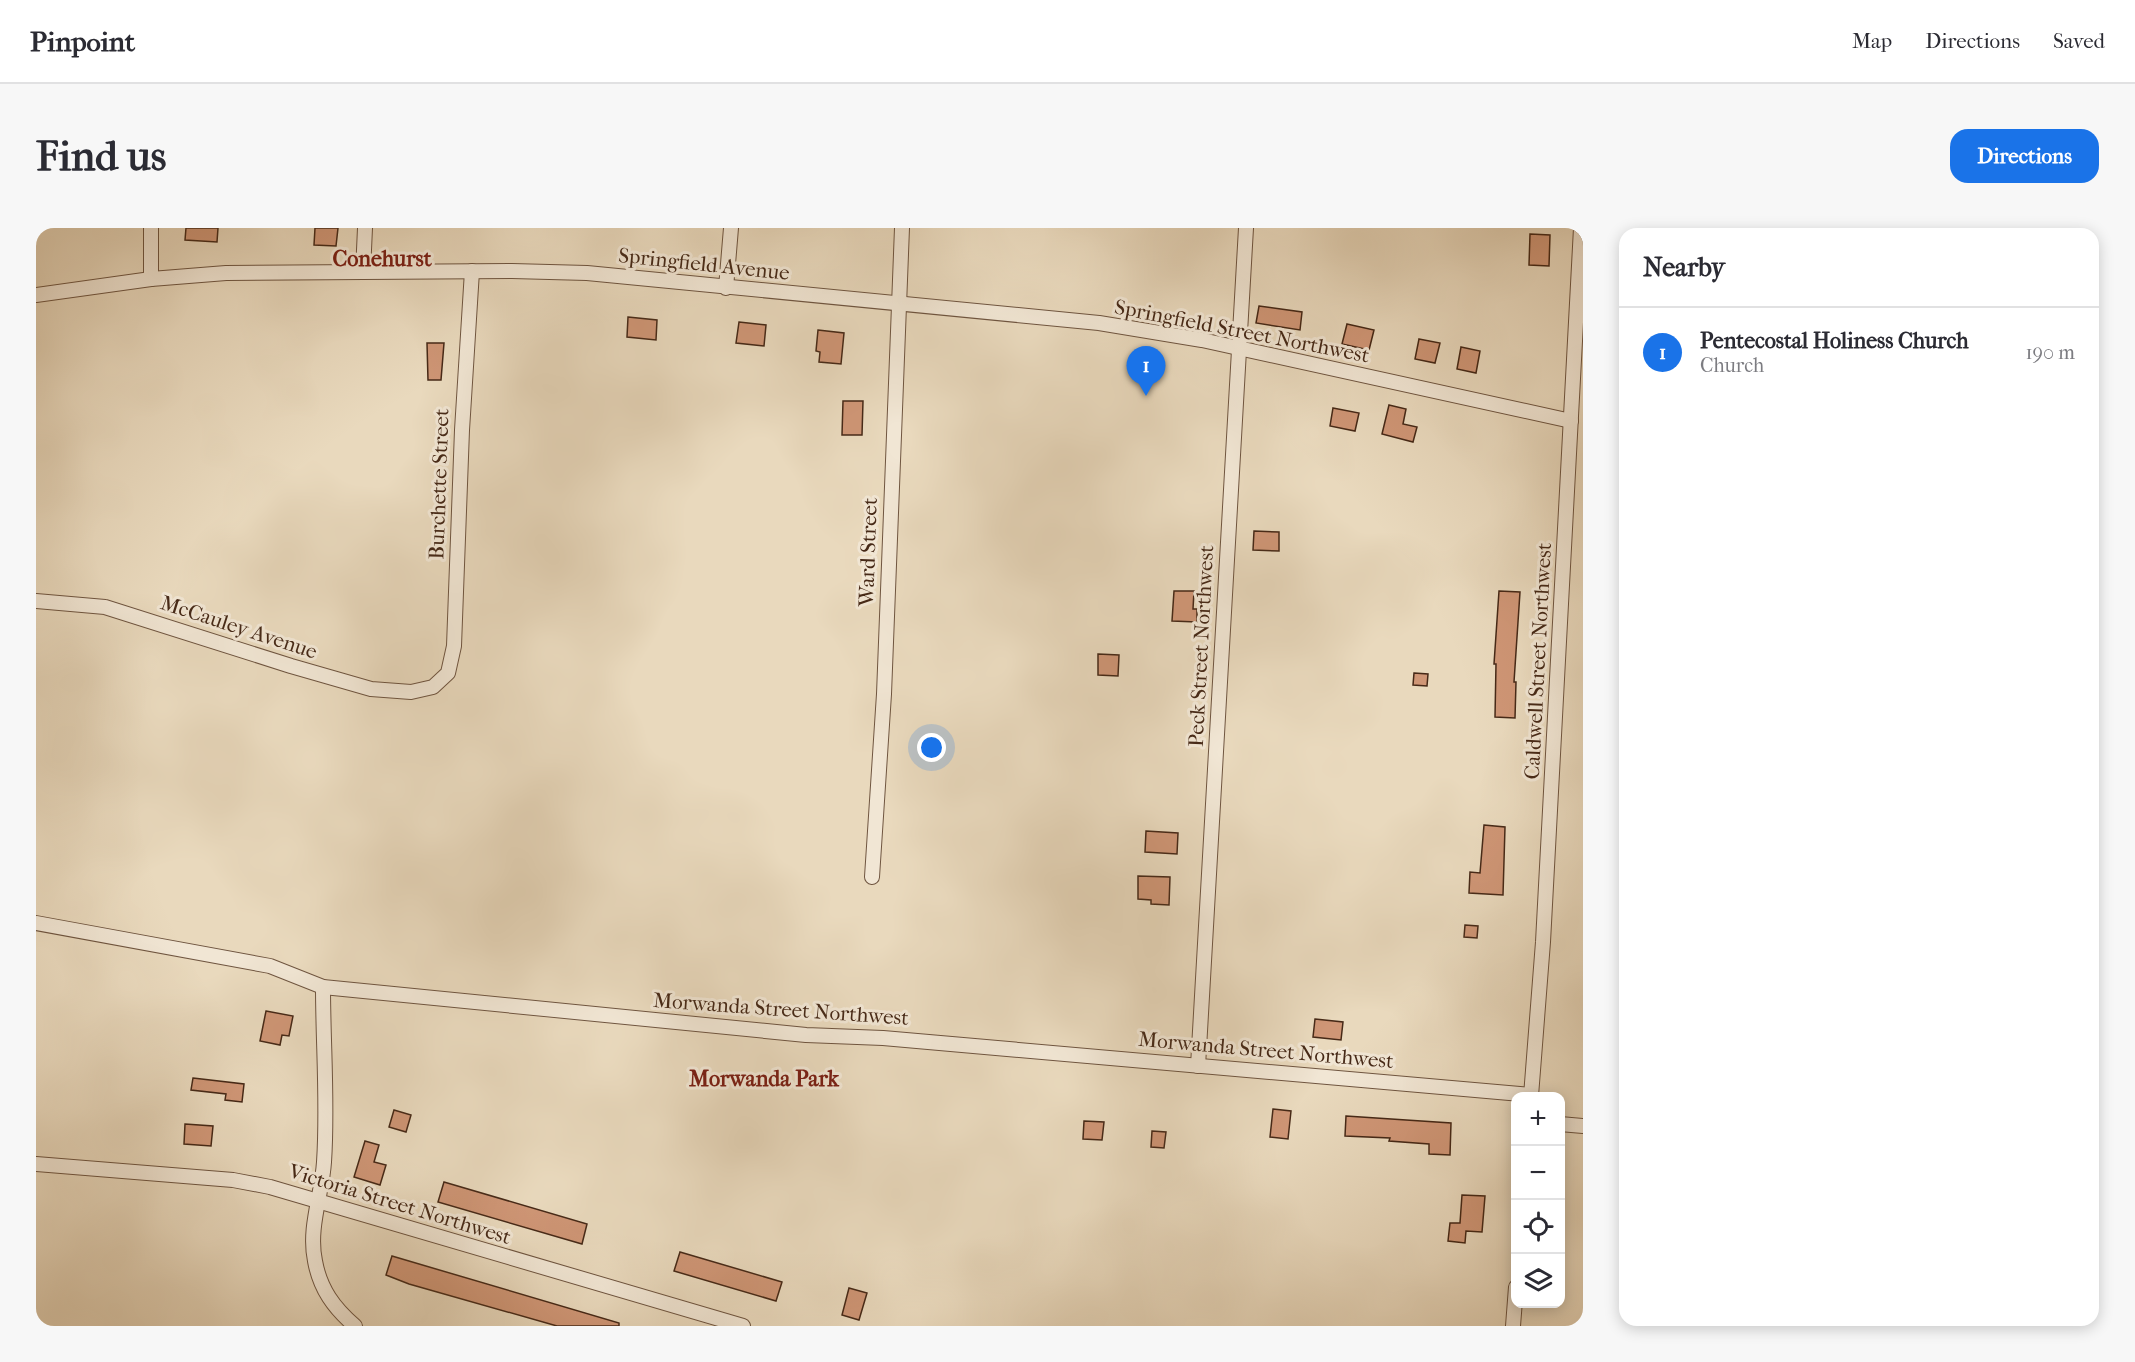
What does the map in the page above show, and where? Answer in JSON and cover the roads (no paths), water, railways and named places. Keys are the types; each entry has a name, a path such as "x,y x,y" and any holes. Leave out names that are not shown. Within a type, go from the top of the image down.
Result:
{"street":[{"path":"151,228 151,279"},
{"path":"363,272 365,228"},
{"path":"726,288 731,228"},
{"name":"Ward Street","path":"872,877 882,717 902,228"},
{"name":"Peck Street Northwest","path":"1198,1066 1246,228"},
{"name":"Caldwell Street Northwest","path":"1531,1092 1543,942 1581,228"},
{"name":"Springfield Avenue","path":"36,295 151,279 226,273 472,271 587,273 900,304"},
{"name":"Burchette Street","path":"429,688 448,673 454,646 462,430 472,271"},
{"name":"Springfield Street Northwest","path":"900,304 1099,323 1239,349 1571,421"},
{"name":"McCauley Avenue","path":"36,601 105,607 351,684 411,692 429,688"},
{"name":"Morwanda Street Northwest","path":"36,923 270,966 323,987 806,1035 883,1038 1511,1094"},
{"path":"323,987 326,1134 320,1200 313,1241 321,1283 334,1306 355,1326"},
{"path":"1565,1124 1583,1126"},
{"name":"Victoria Street Northwest","path":"36,1164 232,1180 320,1200 425,1234 743,1326"},
{"path":"1512,1326 1513,1308"}],"place":[{"name":"Pentecostal Holiness Church","path":"1146,396"}],"district":[{"name":"Conehurst","path":"382,258"},
{"name":"Morwanda Park","path":"764,1078"}]}
